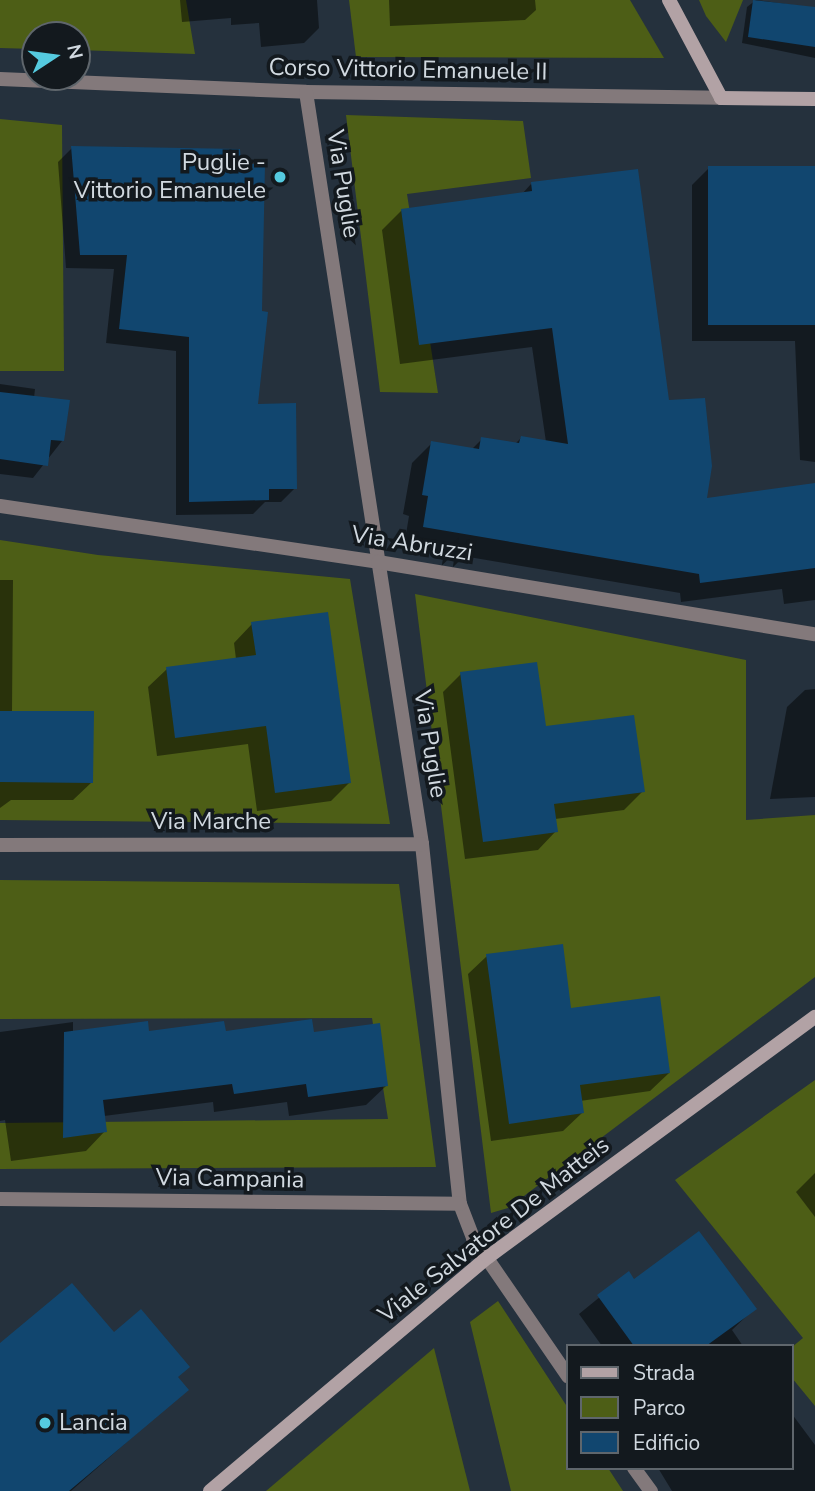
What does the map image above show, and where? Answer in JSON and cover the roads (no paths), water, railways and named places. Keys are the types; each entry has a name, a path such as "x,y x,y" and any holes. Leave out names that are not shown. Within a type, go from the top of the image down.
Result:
{"street":[{"path":"669,0 721,97"},
{"name":"Corso Vittorio Emanuele II","path":"0,79 306,92 815,99"},
{"name":"Via Puglie","path":"306,92 422,844 460,1204 473,1238 488,1256 566,1373"},
{"name":"Via Abruzzi","path":"0,506 378,562 815,634"},
{"name":"Via Marche","path":"0,845 422,844"},
{"name":"Viale Salvatore De Matteis","path":"210,1491 488,1256 815,1017"},
{"name":"Via Campania","path":"0,1199 460,1204"},
{"path":"635,1470 650,1491"}],"place":[{"name":"Puglie - Vittorio Emanuele","path":"280,177"},
{"name":"Lancia","path":"45,1423"}]}
